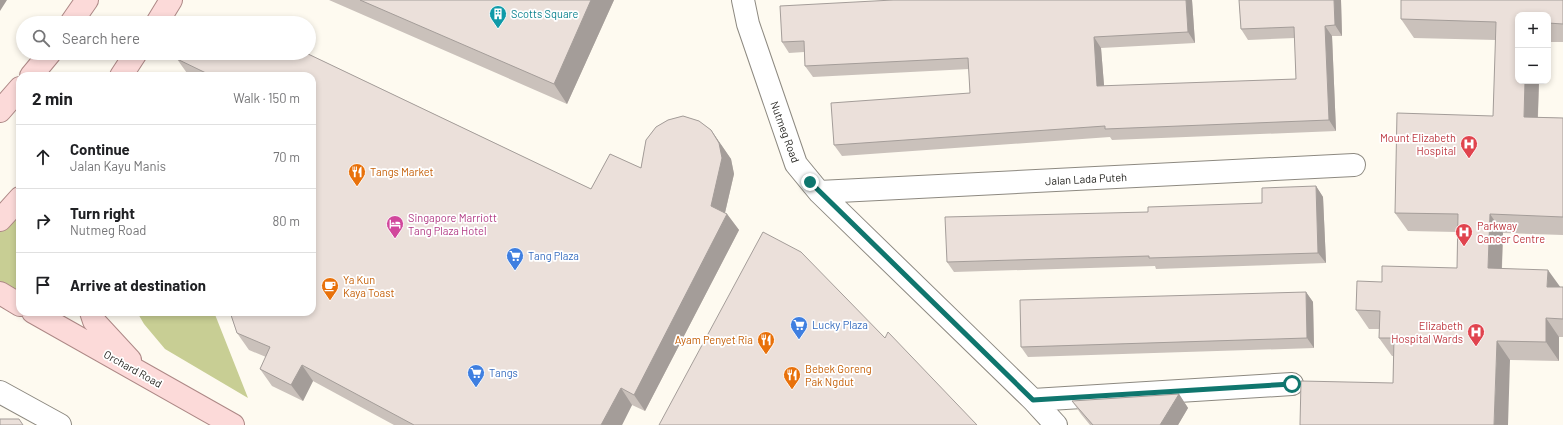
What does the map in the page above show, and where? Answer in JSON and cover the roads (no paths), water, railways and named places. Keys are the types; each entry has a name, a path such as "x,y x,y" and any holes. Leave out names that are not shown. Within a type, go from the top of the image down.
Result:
{"main road":[{"path":"76,16 87,0"},
{"path":"161,16 171,0"},
{"path":"33,72 44,60"},
{"path":"124,72 131,60"},
{"path":"0,111 16,93"},
{"path":"0,220 16,202"},
{"path":"0,293 16,303"},
{"name":"Orchard Road","path":"40,316 233,425"},
{"path":"92,316 94,321 144,376"}],"street":[{"name":"Nutmeg Road","path":"743,0 748,24 796,164 819,192 1033,400 1056,425"},
{"name":"Jalan Lada Puteh","path":"819,192 1354,166"},
{"path":"1033,400 1292,384"},
{"path":"0,392 60,425"}],"place":[{"name":"Scotts Square","path":"498,29"},
{"name":"Mount Elizabeth Hospital","path":"1469,159"},
{"name":"Tangs Market","path":"357,187"},
{"name":"Singapore Marriott Tang Plaza Hotel","path":"395,239"},
{"name":"Parkway Cancer Centre","path":"1464,247"},
{"name":"Tang Plaza","path":"515,271"},
{"name":"Ya Kun Kaya Toast","path":"330,301"},
{"name":"Lucky Plaza","path":"799,340"},
{"name":"Elizabeth Hospital Wards","path":"1476,347"},
{"name":"Ayam Penyet Ria","path":"766,355"},
{"name":"Tangs","path":"476,388"},
{"name":"Bebek Goreng Pak Ngdut","path":"792,390"}]}
